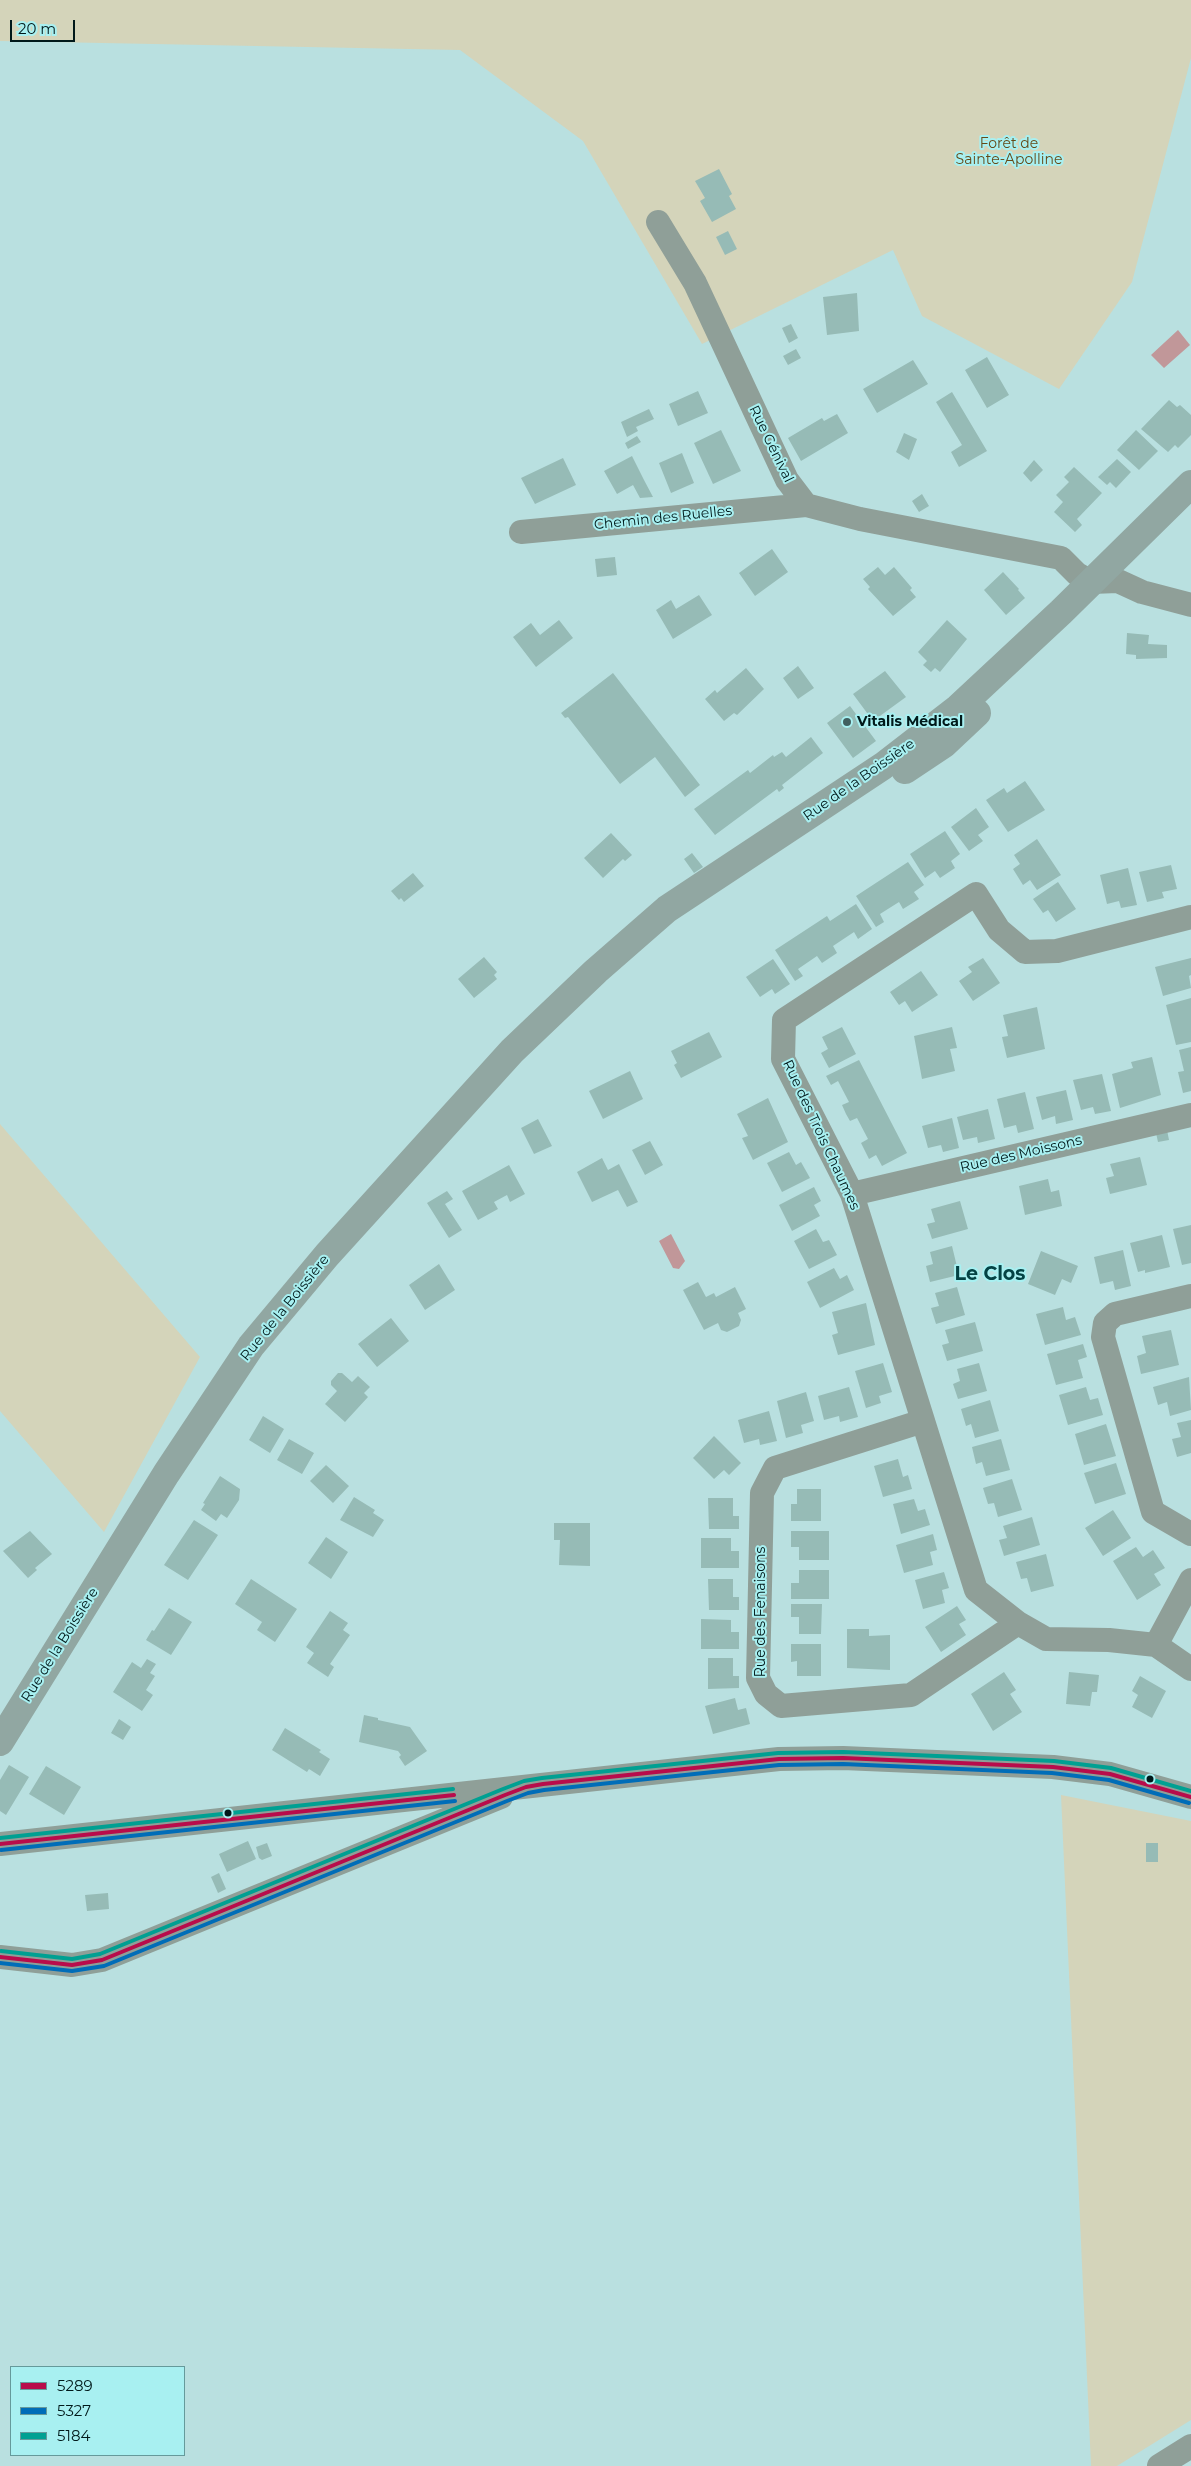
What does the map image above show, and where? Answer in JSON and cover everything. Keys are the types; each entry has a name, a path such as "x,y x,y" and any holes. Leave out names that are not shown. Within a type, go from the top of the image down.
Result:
{"main road":[{"name":"Rue de la Boissière","path":"0,1742 166,1474 251,1346 327,1256 512,1051 596,971 667,909 883,766 958,708 1191,484"},
{"name":"Rue de la Boissière","path":"596,971 944,744 1118,581 1191,503"}],"street":[{"name":"Rue Génival","path":"658,222 694,282 787,480 806,504"},
{"name":"Chemin des Ruelles","path":"521,532 806,504"},
{"path":"806,504 860,519 1061,558 1077,574 1091,582 1118,581 1142,592 1191,605"},
{"name":"Rue des Trois Chaumes","path":"1191,917 1057,951 1025,952 999,930 976,894 784,1020 783,1059 852,1194 976,1590 1018,1623 1046,1639 1109,1640 1156,1645 1191,1669"},
{"name":"Rue des Moissons","path":"852,1194 1191,1115"},
{"path":"1191,1296 1115,1314 1104,1323 1103,1337 1153,1512 1191,1534"},
{"name":"Rue des Fenaisons","path":"923,1421 775,1468 762,1493 758,1678 766,1694 782,1706 911,1695 1018,1623"},
{"path":"1156,1645 1191,1580"},
{"path":"0,1844 779,1759 843,1758 1053,1767 1110,1774 1191,1797"},
{"path":"0,1957 72,1965 102,1960 526,1787"},
{"path":"430,1797 437,1809 434,1825"},
{"path":"1160,2466 1191,2446"}],"green space":[{"name":"Forêt de Sainte-Apolline","path":"0,0 1191,0 1191,58 1132,282 1059,389 922,316 893,250 702,344 583,141 460,50 0,41"},
{"path":"0,1124 200,1357 104,1532 0,1411"},
{"path":"1061,1795 1191,1821 1191,2420 1117,2466 1091,2466"}],"shaded area":[{"path":"1178,330 1190,345 1164,368 1151,355"},
{"path":"671,1234 685,1261 679,1269 673,1268 659,1241"}],"building":[{"path":"719,169 732,194 729,196 736,209 712,222 700,201 705,198 695,181"},
{"path":"728,231 737,249 725,255 716,237"},
{"path":"857,293 859,331 827,335 823,297"},
{"path":"791,324 798,338 789,343 782,328"},
{"path":"796,349 801,358 788,365 783,356"},
{"path":"987,357 1009,395 987,408 965,370"},
{"path":"913,360 928,384 877,413 863,389"},
{"path":"698,391 708,413 678,426 669,404"},
{"path":"952,392 987,451 959,467 951,452 962,445 936,402"},
{"path":"1169,400 1177,407 1180,405 1191,415 1191,435 1178,448 1175,445 1168,452 1141,429"},
{"path":"649,409 654,419 636,427 638,431 627,437 621,422"},
{"path":"837,414 848,433 801,461 788,438 822,418 824,421"},
{"path":"721,430 741,471 713,484 694,443"},
{"path":"1136,430 1158,451 1139,470 1117,450"},
{"path":"904,433 917,439 909,460 896,452"},
{"path":"637,436 641,442 628,449 625,443"},
{"path":"682,453 694,483 671,493 659,463"},
{"path":"632,456 653,497 640,498 633,485 617,494 604,471"},
{"path":"563,458 576,485 535,504 521,478"},
{"path":"1117,459 1131,472 1116,488 1110,482 1107,485 1098,477"},
{"path":"1034,460 1043,470 1031,482 1023,473"},
{"path":"1074,467 1102,493 1077,519 1082,525 1075,532 1054,512 1063,502 1056,495 1069,482 1064,477"},
{"path":"922,494 929,506 919,512 912,501"},
{"path":"772,549 788,572 755,596 739,573"},
{"path":"615,557 617,575 597,577 595,559"},
{"path":"878,567 885,575 894,567 912,588 910,590 916,597 893,616 868,589 870,587 863,579"},
{"path":"1003,572 1025,598 1006,615 984,590"},
{"path":"699,595 712,615 673,639 656,610 671,600 676,609"},
{"path":"559,620 573,638 536,667 513,637 531,623 540,635"},
{"path":"947,620 967,639 940,672 935,668 931,672 923,665 927,661 918,652"},
{"path":"1127,633 1149,635 1148,644 1167,645 1167,658 1136,659 1136,655 1126,654"},
{"path":"798,666 814,688 798,699 783,678"},
{"path":"746,668 764,689 737,715 734,713 724,721 705,699 715,690 717,693"},
{"path":"885,671 906,697 873,721 853,694"},
{"path":"613,673 700,785 685,797 655,757 620,784 568,717 565,718 561,713"},
{"path":"850,706 876,741 853,758 827,723"},
{"path":"811,737 823,753 782,785 784,788 779,792 777,789 715,835 694,809 748,770 750,773 773,755 774,757 782,752 786,757"},
{"path":"1025,781 1045,810 1008,832 986,800 1004,788 1007,793"},
{"path":"976,808 989,827 978,835 983,841 969,851 951,827"},
{"path":"945,831 960,854 951,861 955,868 940,878 935,871 925,878 910,854"},
{"path":"611,833 632,855 625,861 623,859 603,878 584,858"},
{"path":"1037,839 1061,875 1037,890 1030,880 1023,885 1013,869 1020,864 1014,855"},
{"path":"692,853 703,867 694,873 684,859"},
{"path":"908,862 924,885 914,892 919,899 903,909 899,902 880,914 884,922 876,927 856,896"},
{"path":"1171,865 1177,889 1162,892 1164,898 1147,902 1139,872"},
{"path":"1128,868 1137,905 1121,908 1119,901 1107,904 1100,875"},
{"path":"413,873 424,886 404,902 401,898 399,900 391,891"},
{"path":"1058,882 1076,909 1056,922 1048,910 1043,913 1033,899"},
{"path":"856,904 872,929 858,939 854,932 833,946 837,953 822,963 817,956 798,969 803,976 795,981 775,950 827,916 830,921"},
{"path":"484,957 497,972 494,975 497,979 474,998 458,979"},
{"path":"983,958 1000,983 973,1001 959,981 972,972 968,967"},
{"path":"1191,958 1191,975 1189,976 1191,988 1163,996 1155,967"},
{"path":"773,959 790,984 775,994 772,989 760,997 746,977"},
{"path":"921,971 938,995 912,1012 905,1001 899,1005 890,992"},
{"path":"1191,998 1191,1042 1176,1045 1166,1005"},
{"path":"1037,1007 1045,1049 1007,1058 1002,1037 1008,1036 1003,1015"},
{"path":"842,1027 856,1054 829,1068 821,1053 828,1049 822,1037"},
{"path":"952,1027 957,1048 950,1049 955,1071 922,1079 914,1036"},
{"path":"709,1032 722,1057 681,1078 674,1065 677,1063 671,1051"},
{"path":"1191,1047 1191,1091 1183,1093 1178,1072 1184,1071 1179,1050"},
{"path":"1152,1057 1161,1095 1120,1108 1112,1074 1133,1068 1131,1062"},
{"path":"859,1060 907,1153 882,1166 876,1155 869,1159 861,1143 868,1139 857,1118 850,1121 846,1114 842,1105 849,1102 838,1081 831,1085 826,1076"},
{"path":"630,1071 643,1099 603,1119 589,1091"},
{"path":"1102,1074 1111,1111 1095,1114 1093,1107 1081,1110 1073,1080"},
{"path":"1066,1090 1073,1120 1056,1124 1055,1116 1042,1120 1036,1097"},
{"path":"1025,1092 1034,1129 1018,1133 1016,1125 1004,1128 997,1099"},
{"path":"768,1098 788,1142 753,1160 742,1138 748,1136 737,1114"},
{"path":"988,1109 995,1139 978,1143 977,1137 963,1140 957,1117"},
{"path":"952,1118 959,1148 943,1152 941,1145 928,1148 922,1126"},
{"path":"538,1119 552,1146 534,1154 521,1128"},
{"path":"1167,1130 1169,1140 1158,1142 1156,1133"},
{"path":"650,1141 663,1165 645,1175 632,1150"},
{"path":"789,1152 796,1165 801,1162 810,1178 782,1192 767,1163"},
{"path":"1140,1157 1147,1185 1110,1194 1106,1178 1114,1176 1110,1164"},
{"path":"602,1158 608,1170 619,1164 638,1202 627,1207 618,1190 592,1202 577,1172"},
{"path":"509,1165 525,1194 510,1202 507,1195 494,1202 498,1209 478,1220 462,1191"},
{"path":"1048,1179 1051,1192 1059,1190 1062,1206 1025,1215 1019,1186"},
{"path":"814,1187 821,1201 814,1205 820,1216 792,1231 779,1205"},
{"path":"447,1191 453,1199 445,1204 462,1230 449,1238 427,1203"},
{"path":"960,1201 968,1229 932,1239 927,1224 935,1222 931,1209"},
{"path":"1191,1225 1191,1263 1182,1265 1173,1229"},
{"path":"816,1229 823,1242 829,1240 837,1255 809,1269 794,1241"},
{"path":"1162,1235 1170,1267 1145,1273 1145,1270 1138,1272 1130,1243"},
{"path":"952,1246 959,1275 930,1282 926,1266 933,1264 930,1252"},
{"path":"1123,1250 1131,1286 1115,1290 1113,1281 1100,1284 1094,1257"},
{"path":"1041,1251 1078,1266 1071,1283 1062,1279 1055,1295 1028,1284"},
{"path":"439,1264 455,1290 425,1310 409,1285"},
{"path":"834,1268 840,1279 847,1275 854,1290 820,1308 807,1282"},
{"path":"698,1282 706,1297 714,1293 716,1297 735,1287 746,1309 738,1313 741,1320 739,1326 727,1332 721,1330 718,1323 704,1330 683,1290"},
{"path":"957,1287 965,1315 936,1324 931,1308 939,1306 935,1293"},
{"path":"866,1303 875,1345 838,1355 832,1335 838,1333 832,1312"},
{"path":"1063,1307 1066,1320 1075,1317 1081,1335 1045,1345 1036,1314"},
{"path":"391,1318 409,1341 377,1367 358,1344"},
{"path":"975,1322 983,1351 947,1361 942,1345 949,1343 945,1330"},
{"path":"1171,1330 1179,1365 1141,1374 1137,1356 1146,1353 1142,1336"},
{"path":"1083,1344 1087,1357 1078,1360 1083,1378 1056,1385 1047,1354"},
{"path":"883,1363 892,1392 879,1396 881,1403 866,1408 855,1371"},
{"path":"979,1363 987,1391 958,1399 953,1384 960,1381 957,1369"},
{"path":"338,1373 342,1373 352,1382 358,1376 370,1387 364,1393 368,1397 345,1422 325,1404 337,1391 331,1385 331,1381"},
{"path":"1189,1377 1191,1410 1170,1416 1167,1402 1158,1405 1153,1387"},
{"path":"849,1387 858,1417 840,1422 839,1416 824,1420 818,1396"},
{"path":"1086,1387 1090,1400 1098,1398 1103,1415 1068,1425 1059,1395"},
{"path":"806,1392 814,1421 801,1425 803,1433 786,1438 777,1401"},
{"path":"990,1400 999,1431 975,1438 971,1424 966,1426 961,1409"},
{"path":"769,1411 777,1441 760,1445 759,1439 744,1443 738,1420"},
{"path":"263,1416 284,1429 270,1453 249,1440"},
{"path":"1191,1420 1191,1453 1177,1457 1172,1439 1181,1437 1177,1423"},
{"path":"1106,1424 1116,1456 1084,1465 1075,1434"},
{"path":"714,1436 741,1463 729,1475 724,1470 714,1479 693,1458"},
{"path":"289,1439 314,1453 302,1474 277,1460"},
{"path":"1001,1439 1010,1470 986,1476 982,1462 976,1464 972,1447"},
{"path":"898,1459 903,1477 908,1475 912,1489 883,1497 874,1466"},
{"path":"1116,1463 1126,1494 1095,1504 1084,1473"},
{"path":"326,1465 349,1486 333,1503 310,1481"},
{"path":"220,1476 240,1489 239,1500 227,1518 221,1514 216,1521 201,1510 205,1504 203,1503"},
{"path":"1012,1479 1022,1510 998,1517 994,1503 988,1504 983,1488"},
{"path":"797,1489 821,1489 821,1521 791,1521 791,1504 797,1504"},
{"path":"354,1497 375,1510 373,1513 384,1520 373,1537 340,1520"},
{"path":"708,1498 733,1498 733,1516 739,1516 739,1529 709,1529"},
{"path":"914,1499 918,1511 925,1509 930,1525 901,1534 893,1504"},
{"path":"1113,1510 1131,1538 1103,1556 1085,1528"},
{"path":"1032,1517 1040,1545 1004,1556 999,1540 1007,1538 1003,1526"},
{"path":"194,1520 218,1535 188,1580 164,1565"},
{"path":"554,1523 590,1523 590,1566 559,1565 560,1540 554,1540"},
{"path":"30,1531 52,1554 35,1568 37,1570 28,1578 3,1551"},
{"path":"791,1531 829,1531 829,1560 799,1560 799,1547 791,1547"},
{"path":"933,1534 937,1550 930,1552 933,1565 904,1573 896,1545"},
{"path":"326,1537 348,1552 331,1579 308,1563"},
{"path":"701,1538 731,1538 731,1551 739,1551 739,1568 701,1568"},
{"path":"1136,1547 1143,1557 1153,1550 1165,1568 1154,1574 1161,1585 1137,1600 1113,1561"},
{"path":"1046,1554 1054,1586 1031,1592 1027,1578 1021,1579 1016,1562"},
{"path":"799,1570 829,1570 829,1599 791,1599 791,1583 799,1583"},
{"path":"944,1572 949,1588 942,1590 945,1603 923,1609 915,1580"},
{"path":"251,1579 297,1609 275,1642 257,1630 262,1622 235,1604"},
{"path":"708,1579 733,1579 733,1597 739,1597 739,1610 709,1610"},
{"path":"791,1604 822,1604 821,1634 799,1634 799,1617 791,1617"},
{"path":"957,1606 966,1620 959,1624 966,1635 941,1652 925,1627"},
{"path":"169,1608 192,1622 171,1655 146,1640"},
{"path":"330,1611 348,1623 343,1630 350,1635 330,1664 334,1667 328,1677 307,1663 314,1653 306,1647"},
{"path":"701,1619 731,1620 731,1632 739,1632 739,1649 701,1649"},
{"path":"847,1629 869,1629 869,1636 890,1635 890,1670 847,1668"},
{"path":"791,1644 821,1644 821,1676 797,1676 797,1661 791,1662"},
{"path":"708,1658 733,1658 733,1676 739,1676 739,1688 708,1689"},
{"path":"147,1659 156,1664 150,1673 155,1676 146,1690 153,1695 142,1711 113,1692 132,1662 141,1668"},
{"path":"1004,1672 1016,1690 1010,1694 1022,1712 993,1731 971,1694"},
{"path":"1069,1672 1099,1675 1097,1692 1092,1692 1090,1706 1066,1704"},
{"path":"1140,1676 1166,1691 1152,1718 1132,1707 1138,1695 1132,1691"},
{"path":"735,1698 738,1710 746,1708 750,1724 713,1734 705,1706"},
{"path":"364,1715 410,1727 427,1751 405,1766 399,1757 401,1755 398,1751 359,1742"},
{"path":"119,1719 131,1727 123,1740 111,1733"},
{"path":"285,1728 321,1750 319,1752 330,1759 320,1776 309,1769 307,1772 272,1750"},
{"path":"9,1765 29,1777 6,1815 0,1811 0,1780"},
{"path":"46,1766 81,1787 64,1815 29,1794"},
{"path":"248,1841 256,1859 227,1872 219,1854"},
{"path":"267,1843 272,1856 262,1860 259,1858 256,1847"},
{"path":"1146,1843 1158,1843 1158,1862 1146,1862"},
{"path":"219,1873 226,1889 218,1893 211,1877"},
{"path":"108,1893 109,1909 87,1911 85,1895"}],"transit line":[{"name":"5184","path":"1,1951 72,1959 100,1954 503,1789 524,1781 542,1778 778,1753 843,1752 1054,1761 1111,1768 1191,1791"},
{"name":"5289","path":"0,1957 72,1965 102,1960 505,1795 526,1787 543,1784 779,1759 843,1758 1053,1767 1110,1774 1191,1797"},
{"name":"5327","path":"0,1963 72,1971 104,1966 507,1801 528,1793 544,1790 779,1765 843,1764 1052,1773 1109,1780 1189,1803"},
{"name":"5184","path":"0,1838 453,1789"},
{"name":"5289","path":"0,1844 454,1795"},
{"name":"5327","path":"1,1850 455,1801"}],"place":[{"name":"Vitalis Médical","path":"847,722"}],"district":[{"name":"Le Clos","path":"990,1274"}]}
